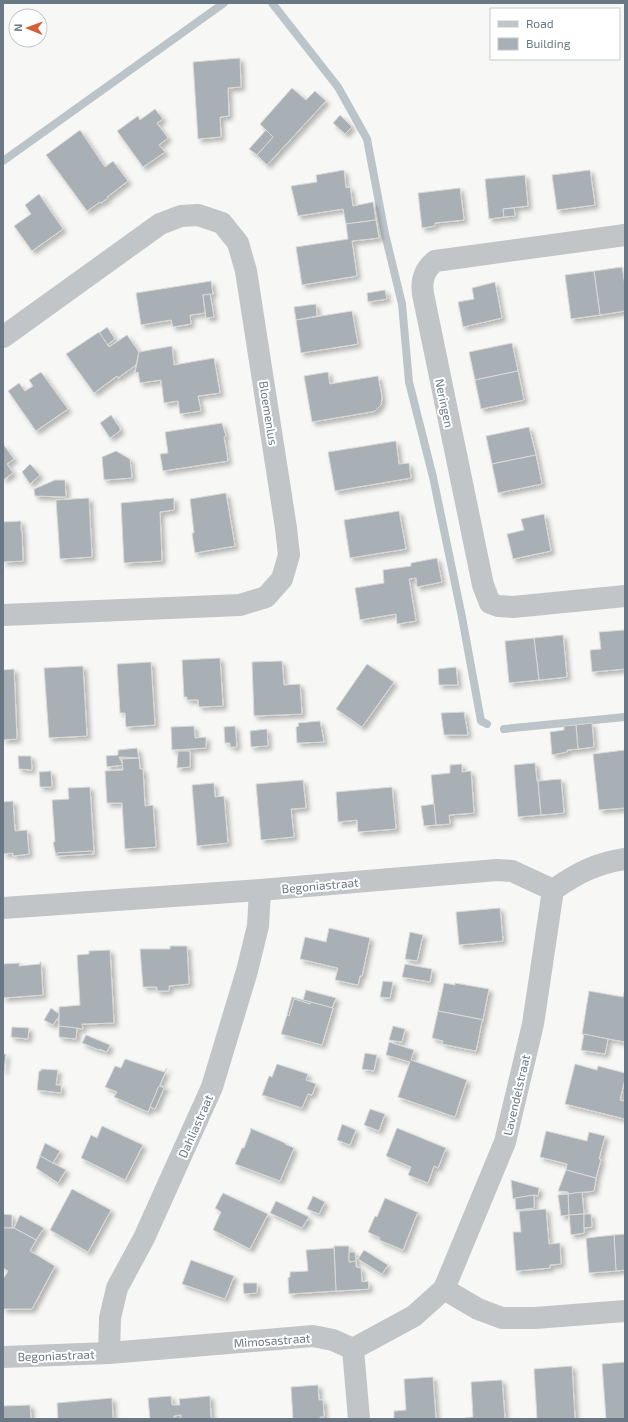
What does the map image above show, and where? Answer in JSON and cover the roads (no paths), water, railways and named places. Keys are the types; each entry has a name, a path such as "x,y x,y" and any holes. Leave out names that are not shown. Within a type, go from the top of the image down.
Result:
{"street":[{"name":"Bloemenlus","path":"3,337 160,224 181,216 198,215 222,223 238,243 246,270 289,555 282,579 266,597 240,605 3,615"},
{"name":"Neringen","path":"625,234 435,261 428,267 422,282 423,294 484,585 490,603 498,606 513,607 625,596"},
{"path":"553,890 570,878 588,869 608,861 625,859"},
{"name":"Begoniastraat","path":"3,908 11,906 260,890 497,870 512,871 553,890"},
{"name":"Dahliastraat","path":"108,1353 110,1318 116,1288 144,1238 212,1087 247,971 258,926 260,890"},
{"name":"Lavendelstraat","path":"444,1290 505,1142 533,1024 553,890"},
{"path":"359,1419 353,1348 414,1316 444,1290 478,1309 502,1318 535,1318 625,1312"},
{"name":"Mimosastraat","path":"108,1353 313,1336 333,1340 353,1348"},
{"name":"Begoniastraat","path":"3,1356 108,1353"}],"waterway":[{"path":"3,161 224,3"},
{"path":"272,3 338,87 367,139 385,234 402,304 409,382 433,477 462,617 481,721 487,724"},
{"path":"504,729 625,717"}]}
